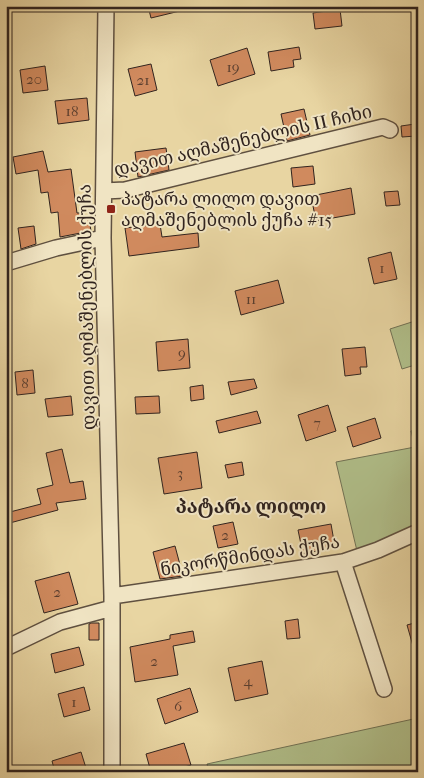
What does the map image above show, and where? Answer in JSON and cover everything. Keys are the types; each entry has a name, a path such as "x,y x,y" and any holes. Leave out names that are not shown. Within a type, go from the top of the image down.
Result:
{"street":[{"name":"დავით აღმაშენებლის ქუჩა","path":"106,6 103,238 112,602 112,772"},
{"name":"დავით აღმაშენებლის II ჩიხი","path":"104,191 125,190 383,128 390,130"},
{"path":"6,263 56,248 103,238"},
{"name":"ნიკორწმინდას ქუჩა","path":"6,648 60,622 112,602 343,562 378,550 418,532"},
{"path":"343,562 384,689"}],"green space":[{"path":"418,320 418,364 402,369 390,329"},
{"path":"418,429 418,525 357,551 336,462 415,447 411,431"},
{"path":"418,718 418,772 209,772 207,764"}],"building":[{"path":"148,6 183,6 184,10 151,18"},
{"path":"340,9 342,26 315,29 313,13"},
{"path":"299,47 301,59 293,60 294,67 271,71 268,52"},
{"path":"247,48 255,74 218,86 210,60"},
{"path":"151,64 157,90 135,96 128,69"},
{"path":"45,66 48,90 23,93 20,70"},
{"path":"87,98 89,120 58,124 55,101"},
{"path":"304,109 310,135 287,141 281,114"},
{"path":"415,124 416,136 402,137 401,126"},
{"path":"166,148 169,170 138,177 135,152"},
{"path":"43,151 48,172 71,169 77,213 81,213 82,220 89,219 91,231 60,237 58,212 51,213 48,192 41,193 38,170 16,174 13,157"},
{"path":"313,166 315,184 293,187 291,168"},
{"path":"351,188 355,214 316,221 311,196"},
{"path":"398,191 400,205 386,206 384,192"},
{"path":"160,224 162,237 198,233 199,247 129,256 125,228"},
{"path":"34,226 36,244 21,249 18,228"},
{"path":"391,252 397,279 374,284 368,258"},
{"path":"278,280 284,303 241,315 235,291"},
{"path":"188,339 190,368 158,371 156,342"},
{"path":"365,347 367,367 360,367 361,374 345,376 342,349"},
{"path":"33,370 35,393 17,395 15,372"},
{"path":"254,379 257,388 231,395 228,382"},
{"path":"203,385 204,399 191,401 190,387"},
{"path":"71,396 73,415 48,417 45,399"},
{"path":"159,396 160,413 136,414 135,397"},
{"path":"328,405 336,431 306,441 298,415"},
{"path":"257,411 261,423 219,433 216,421"},
{"path":"375,418 381,438 353,447 347,427"},
{"path":"62,449 70,483 83,481 86,499 56,503 58,510 6,524 6,513 41,504 37,489 53,485 46,453"},
{"path":"197,452 202,488 164,494 158,458"},
{"path":"242,462 244,475 228,478 225,465"},
{"path":"233,522 238,544 218,548 213,526"},
{"path":"331,524 335,547 303,554 298,530"},
{"path":"175,546 183,576 160,579 153,552"},
{"path":"69,572 78,604 44,613 35,581"},
{"path":"298,619 300,638 287,639 285,621"},
{"path":"418,622 418,653 415,653 407,625"},
{"path":"99,623 99,640 89,640 89,624"},
{"path":"193,631 195,642 173,646 178,675 135,682 130,647 170,639 170,635"},
{"path":"79,647 84,665 55,673 51,654"},
{"path":"262,661 268,694 235,701 228,668"},
{"path":"84,687 90,710 64,717 58,694"},
{"path":"190,688 198,712 165,724 157,699"},
{"path":"184,743 191,765 168,772 151,772 146,754"},
{"path":"81,752 86,768 74,772 55,772 52,761"}],"place":[{"name":"პატარა ლილო დავით აღმაშენებლის ქუჩა #15","path":"111,209"}],"district":[{"name":"პატარა ლილო","path":"251,507"}]}
